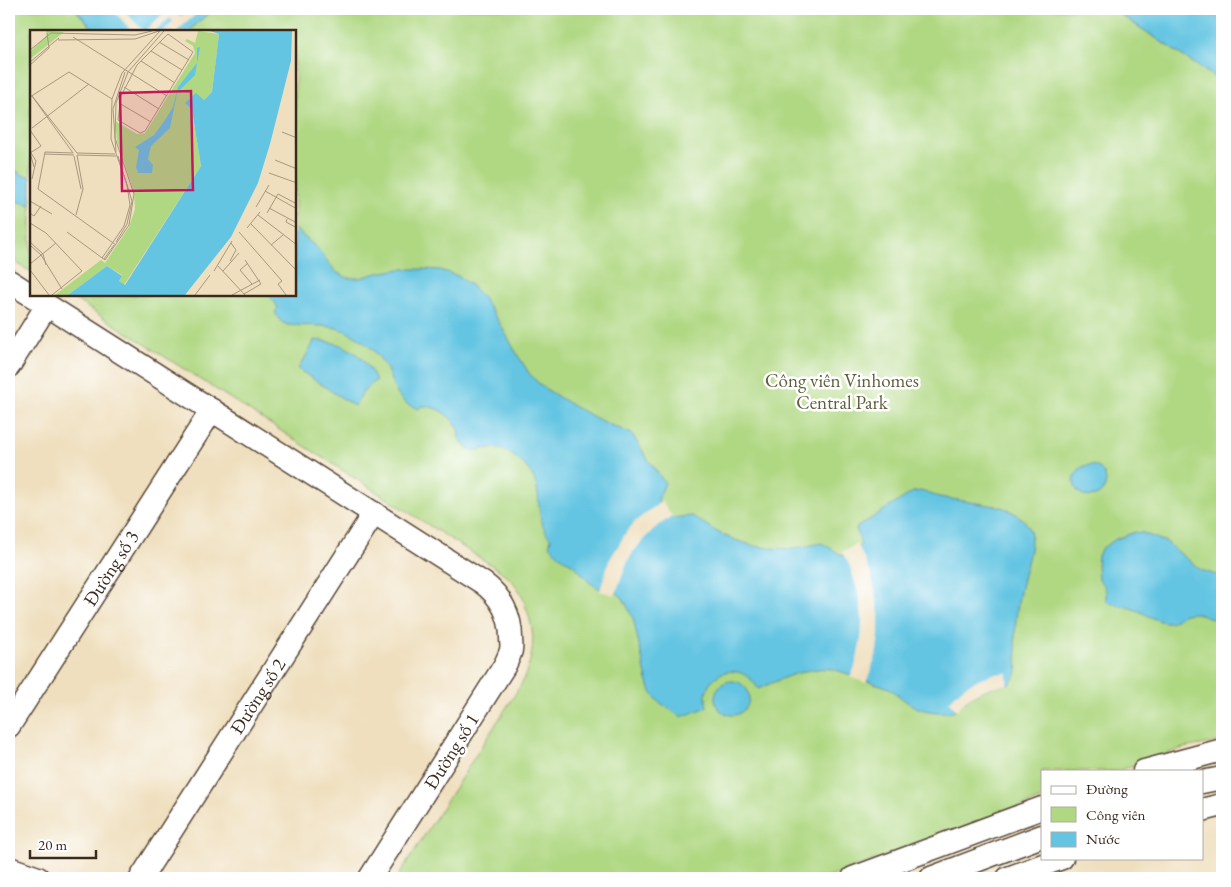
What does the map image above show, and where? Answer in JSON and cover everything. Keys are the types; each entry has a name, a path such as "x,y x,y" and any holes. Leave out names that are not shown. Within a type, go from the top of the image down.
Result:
{"street":[{"path":"9,281 30,294"},
{"path":"33,296 374,513"},
{"path":"9,366 47,305"},
{"name":"Đường số 3","path":"9,726 212,410"},
{"name":"Đường số 1","path":"370,878 505,665 511,650 509,617 502,603 492,590 374,513"},
{"name":"Đường số 2","path":"141,878 374,513"},
{"path":"1148,770 1222,750"},
{"path":"1204,782 1222,778"},
{"path":"1204,810 1222,805"},
{"path":"853,878 1041,808"},
{"path":"931,878 1041,836"},
{"path":"1008,878 1057,860"},
{"path":"9,868 38,878"}],"green space":[{"path":"9,9 75,9 94,30 30,30 30,271 9,258"},
{"name":"Công viên Vinhomes Central Park","path":"213,9 1112,9 1222,82 1222,741 1183,748 1120,770 1041,770 1041,799 826,878 397,878 521,685 531,655 532,628 520,591 499,570 70,296 296,296 296,30 190,30"}],"water":[{"path":"75,9 213,9 190,30 94,30"},
{"path":"1112,9 1222,9 1222,82"},
{"path":"9,167 30,177 30,205 9,199"},
{"path":"296,230 317,248 336,272 348,278 360,278 400,269 440,270 458,276 472,286 483,298 529,373 541,386 575,407 632,434 665,483 658,500 671,518 692,516 719,533 754,546 791,549 822,543 843,556 861,545 856,528 913,492 921,491 939,497 1002,507 1014,513 1028,525 1031,541 1017,613 1015,639 1018,665 1016,676 1006,685 992,687 978,693 953,711 942,712 916,707 889,688 831,669 803,672 758,689 751,679 742,673 732,671 715,677 709,685 706,695 707,707 681,717 659,702 651,692 633,618 623,598 616,592 598,588 589,582 576,567 561,557 549,545 551,539 541,521 536,484 523,463 500,449 472,450 467,448 458,435 460,431 444,413 427,406 421,406 419,409 401,399 384,364 358,338 345,331 324,326 288,325 283,323 275,312 278,308 269,296 296,296"},
{"path":"314,340 344,346 365,362 371,370 376,380 364,391 354,406 298,369"},
{"path":"1090,465 1102,469 1106,481 1102,493 1090,497 1078,493 1074,481 1078,469"},
{"path":"1135,532 1143,533 1166,542 1201,570 1222,576 1222,623 1195,613 1185,614 1173,621 1164,622 1136,610 1106,601 1106,591 1098,578 1098,556 1101,549 1116,539"},
{"path":"732,681 739,682 744,686 748,691 748,705 744,710 739,714 732,715 725,714 720,710 716,705 715,698 716,691 720,686 725,682"}],"pier":[{"path":"112,9 123,9 142,30 131,30"},
{"path":"162,9 174,9 181,16 189,9 202,9 178,30 165,30 173,22 170,18 156,30 146,30 165,12"},
{"path":"662,501 672,516 655,528 633,552 615,595 600,591 609,561 627,531 637,520"},
{"path":"857,544 872,576 879,614 876,656 866,683 850,677 858,654 862,623 858,592 849,564 842,552"},
{"path":"1007,673 1007,685 992,687 979,692 966,700 957,710 949,702 967,685 981,678"}]}
